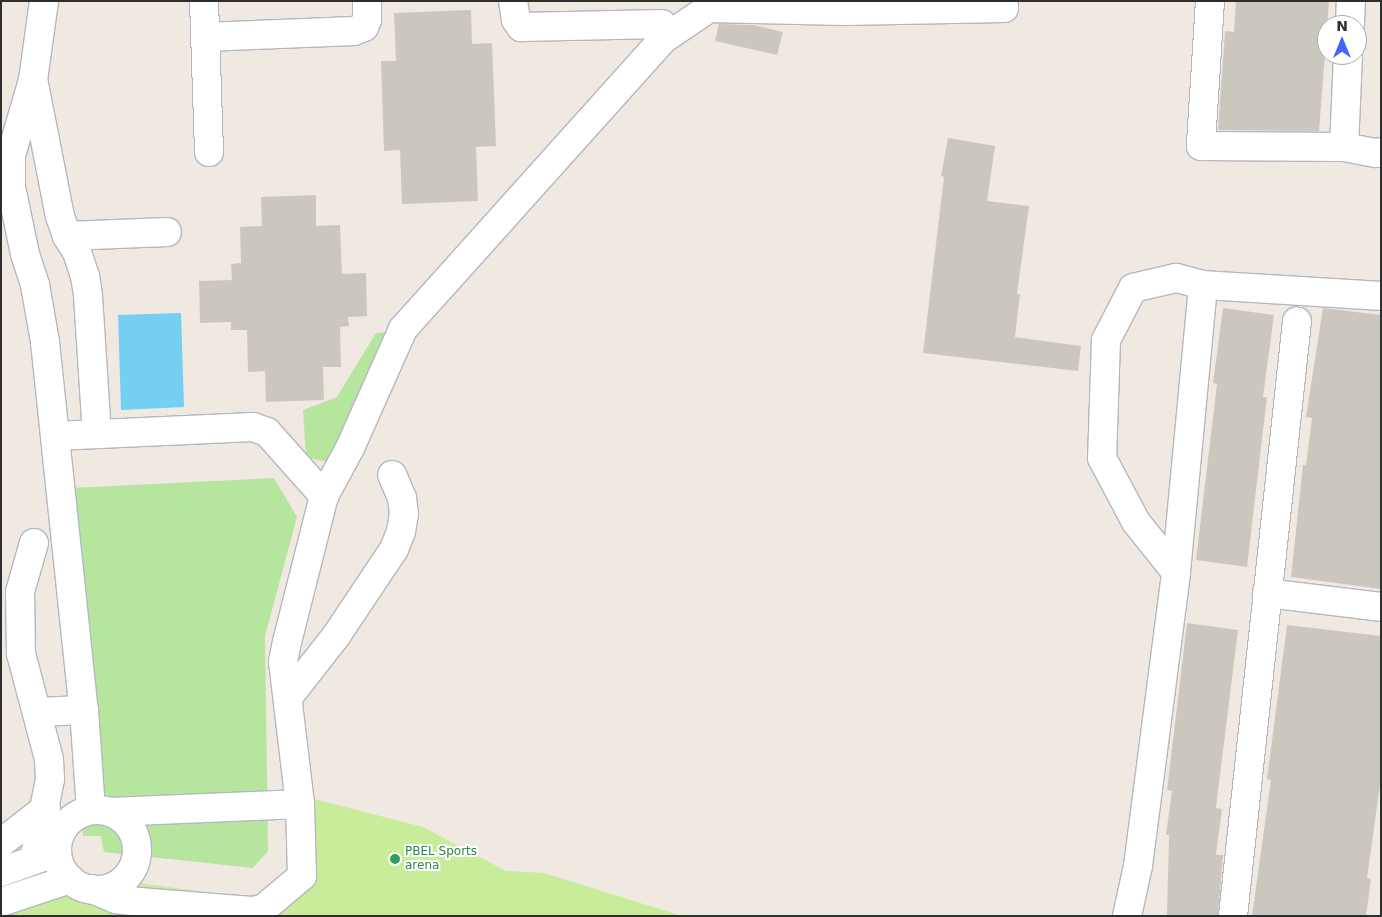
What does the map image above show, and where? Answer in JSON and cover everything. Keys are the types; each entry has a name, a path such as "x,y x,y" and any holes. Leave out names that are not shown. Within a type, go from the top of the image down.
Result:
{"street":[{"path":"44,1 33,80 11,155 11,187 25,254 35,285 45,342 84,710 101,811"},
{"path":"204,1 208,152"},
{"path":"205,37 354,31 364,27 367,20 367,1"},
{"path":"513,1 516,20 522,27 662,22 709,4 1004,8 1003,1"},
{"path":"1210,1 1201,146 1344,147 1381,152"},
{"path":"1350,15 1351,1"},
{"path":"28,868 64,871 81,884 116,899 252,911 263,909 302,876 300,804 283,662 324,496 350,448 403,329 662,22"},
{"path":"1344,147 1348,65"},
{"path":"33,80 60,216 67,236 77,252 88,296 97,434"},
{"path":"67,236 167,232"},
{"path":"1176,572 1136,522 1102,458 1106,340 1133,288 1176,278 1203,285 1381,296"},
{"path":"1127,916 1138,866 1176,572 1203,285"},
{"path":"1233,916 1297,321"},
{"path":"55,436 253,427 266,432 324,496"},
{"path":"288,696 336,636 394,549 401,532 404,514 402,498 392,475"},
{"path":"28,868 46,808 50,779 49,759 21,654 20,592 34,543"},
{"path":"1268,593 1381,607"},
{"path":"37,712 84,710"},
{"path":"1,902 70,820 101,811 300,804"},
{"path":"1,843 46,808"},
{"path":"28,868 105,889 117,884 127,876 134,865 138,853 136,840 131,828 123,819 101,811"}],"green space":[{"path":"391,332 337,462 327,462 306,457 303,410 337,397 376,333"},
{"path":"274,478 297,517 265,636 268,851 253,868 104,852 101,836 83,836 70,488"},
{"name":"PBEL Sports arena","path":"310,798 423,827 506,871 544,873 682,916 1,916 1,911 41,896 51,871 270,901 304,873"}],"water":[{"path":"181,313 184,407 121,410 118,315"}],"building":[{"path":"1236,1 1329,1 1328,15 1317,15 1317,65 1324,65 1319,131 1218,130 1225,31 1234,32"},
{"path":"471,10 472,44 492,43 496,146 476,147 478,201 402,204 400,150 384,151 381,61 396,61 394,13"},
{"path":"719,24 753,25 783,32 777,55 715,41"},
{"path":"948,138 995,146 987,201 1029,206 1017,294 1020,294 1015,337 1081,346 1078,371 923,353 944,177 941,176"},
{"path":"316,195 316,226 340,225 342,274 366,273 367,316 348,317 349,326 340,327 341,367 323,367 324,400 266,402 265,371 248,372 247,330 231,330 231,322 200,323 199,281 232,280 231,264 241,263 240,227 262,226 261,197"},
{"path":"1223,308 1274,315 1263,397 1267,397 1247,567 1196,560 1217,384 1213,383"},
{"path":"1323,308 1381,315 1381,589 1291,577 1303,465 1306,465 1312,418 1306,417"},
{"path":"1187,623 1238,630 1216,808 1222,809 1216,855 1223,855 1218,916 1167,916 1169,835 1166,835 1172,791 1167,790"},
{"path":"1287,625 1381,636 1381,778 1367,878 1371,879 1366,916 1252,916 1271,780 1267,779"}],"place":[{"name":"PBEL Sports arena","path":"395,859"}]}
